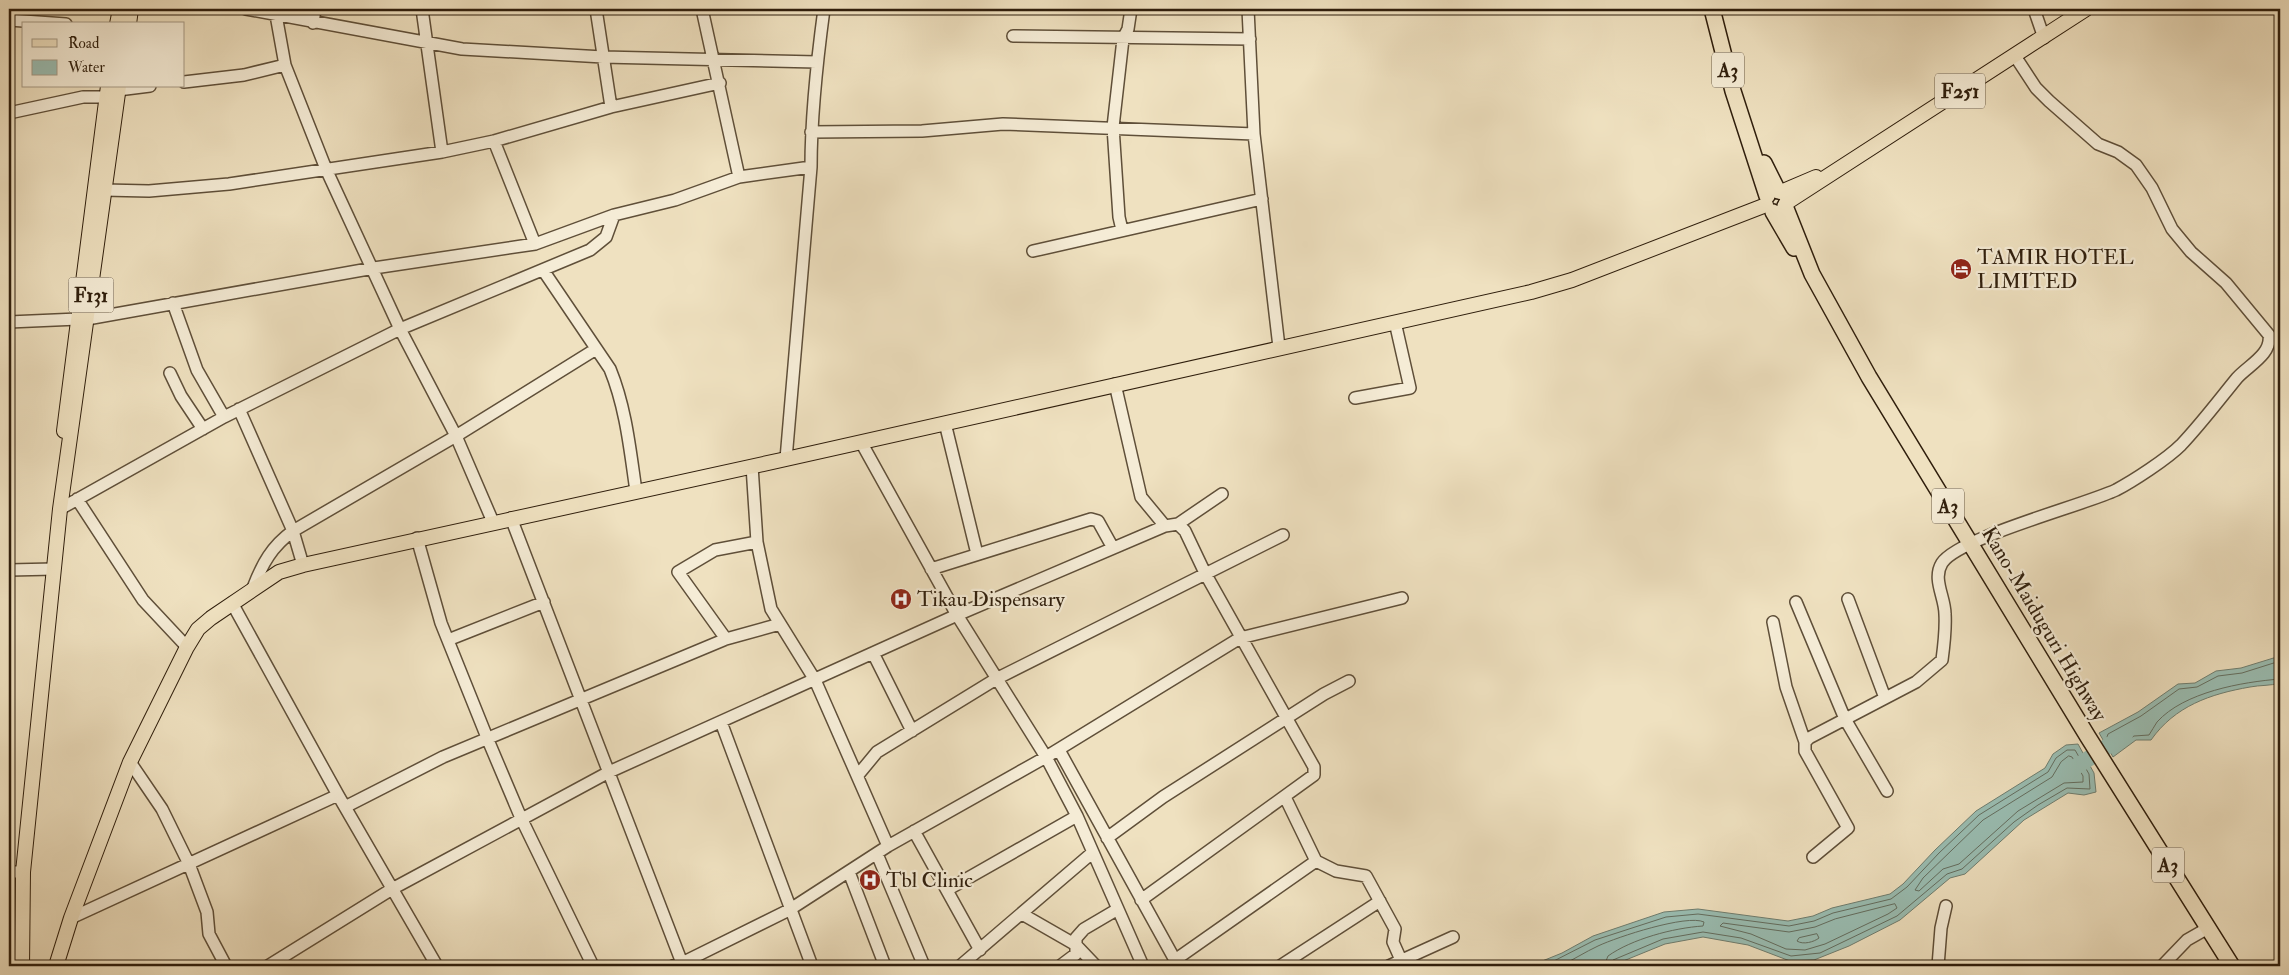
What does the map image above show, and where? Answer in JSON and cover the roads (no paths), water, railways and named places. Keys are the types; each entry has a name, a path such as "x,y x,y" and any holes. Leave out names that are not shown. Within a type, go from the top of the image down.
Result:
{"highway":[{"name":"Kano-Maiduguri Highway","path":"1712,9 1733,91 1796,251 1812,274 1870,378 2105,764 2232,966"}],"main road":[{"path":"117,22 120,9"},
{"path":"129,22 131,9"},
{"name":"F251","path":"1777,201 1833,171 2044,38 2086,9"},
{"name":"F131","path":"83,319 104,190 113,90"},
{"name":"F131","path":"22,966 16,872 83,319 113,90"},
{"path":"56,966 71,918 130,762 186,647 198,629 253,588 280,572 417,538 786,459 1396,322 1572,280 1777,201"}],"street":[{"path":"246,9 425,44 519,54 817,62"},
{"path":"313,23 315,9"},
{"path":"422,9 425,44 442,152"},
{"path":"596,9 611,107"},
{"path":"702,9 720,83 739,177"},
{"path":"786,459 811,167 811,132 824,9"},
{"path":"1122,230 1119,216 1113,127 1123,39 1128,29 1131,9"},
{"path":"1248,9 1254,134 1279,347"},
{"path":"2034,9 2044,38"},
{"path":"276,15 286,65 326,169 374,268 400,329 456,436 494,522"},
{"path":"9,20 38,22"},
{"path":"1013,36 1123,39 1250,39"},
{"path":"1805,742 1916,682 1942,660 1945,612 1938,575 1943,562 1970,542 2060,512 2116,490 2134,478 2180,446 2248,366 2265,352 2270,344 2269,335 2226,283 2190,252 2172,229 2152,188 2136,165 2118,152 2098,144 2049,101 2036,88 2015,56"},
{"path":"185,82 251,74 286,65"},
{"path":"104,190 149,191 229,184 442,152 494,142 611,107 720,83"},
{"path":"9,113 113,90 132,88"},
{"path":"811,132 894,132 1003,124 1254,134"},
{"path":"494,142 535,244"},
{"path":"9,322 83,319 374,268 535,244 614,215 675,200 739,177 811,167"},
{"path":"1033,251 1262,199"},
{"path":"61,506 77,499 239,409 400,329 543,270 599,244 606,237 614,215"},
{"path":"543,270 610,369 624,413 636,491"},
{"path":"172,303 198,370 224,417"},
{"path":"1355,398 1410,388 1396,322"},
{"path":"253,588 261,566 272,550 293,531 456,436 596,349"},
{"path":"170,373 181,396 203,429"},
{"path":"1115,384 1141,497 1166,526"},
{"path":"239,409 293,531 303,565"},
{"path":"945,423 977,554"},
{"path":"861,442 957,615 1046,757 1077,816 1143,966"},
{"path":"752,466 757,542 771,609 815,680 888,846"},
{"path":"270,966 392,889 609,772 957,615 1166,526 1178,524 1222,494"},
{"path":"77,499 143,600 186,647"},
{"path":"511,518 609,772 679,965 789,910 888,846 1059,750 1240,638 1402,598"},
{"path":"931,569 1091,518 1098,521 1113,548"},
{"path":"1141,900 1314,775 1314,768 1240,638 1185,531 1178,524"},
{"path":"858,775 877,752 996,679 1283,535"},
{"path":"417,538 448,640 488,740 521,818 593,966"},
{"path":"726,639 678,572 715,550 757,542"},
{"path":"9,570 54,569"},
{"path":"1848,599 1885,698"},
{"path":"448,640 544,602"},
{"path":"1796,602 1845,719 1886,791"},
{"path":"232,603 344,807 437,966"},
{"path":"1774,622 1786,687 1805,742 1805,751 1848,828 1813,857"},
{"path":"344,807 443,757 488,740 726,639 780,624"},
{"path":"874,653 912,731"},
{"path":"1107,838 1163,796 1285,718 1350,681"},
{"path":"721,722 789,910 812,966"},
{"path":"1059,750 1175,960 1316,861"},
{"path":"130,762 162,809 189,864 208,912 209,934 226,966"},
{"path":"71,918 338,796"},
{"path":"1285,797 1316,861 1336,871 1366,876 1395,929 1393,942 1401,960"},
{"path":"947,890 1077,816"},
{"path":"914,831 980,950"},
{"path":"960,966 1092,853"},
{"path":"877,854 924,966"},
{"path":"849,872 885,966"},
{"path":"1280,966 1380,901"},
{"path":"1938,966 1941,928 1946,906"},
{"path":"1060,966 1076,954 1076,938 1084,929 1118,909"},
{"path":"1022,914 1076,946 1096,966"},
{"path":"2162,966 2187,940 2208,928"},
{"path":"1389,966 1453,937"}],"water":[{"path":"2280,656 2280,683 2221,693 2194,703 2171,718 2151,740 2136,740 2113,757 2099,733 2138,712 2178,684 2195,683 2216,671 2241,668"},
{"path":"2078,744 2094,773 2096,792 2084,795 2068,793 2024,820 1965,874 1950,878 1900,920 1849,946 1814,960 1790,961 1748,945 1703,937 1665,944 1611,966 1530,966 1562,953 1593,936 1664,912 1698,909 1788,921 1813,916 1832,908 1890,894 1903,884 1976,811 2045,768 2053,754 2066,745"}],"waterway":[{"path":"2068,772 2125,735"}],"place":[{"name":"TAMIR HOTEL LIMITED","path":"1961,269"},
{"name":"Tikau Dispensary","path":"901,599"},
{"name":"Tbl Clinic","path":"870,880"}]}
